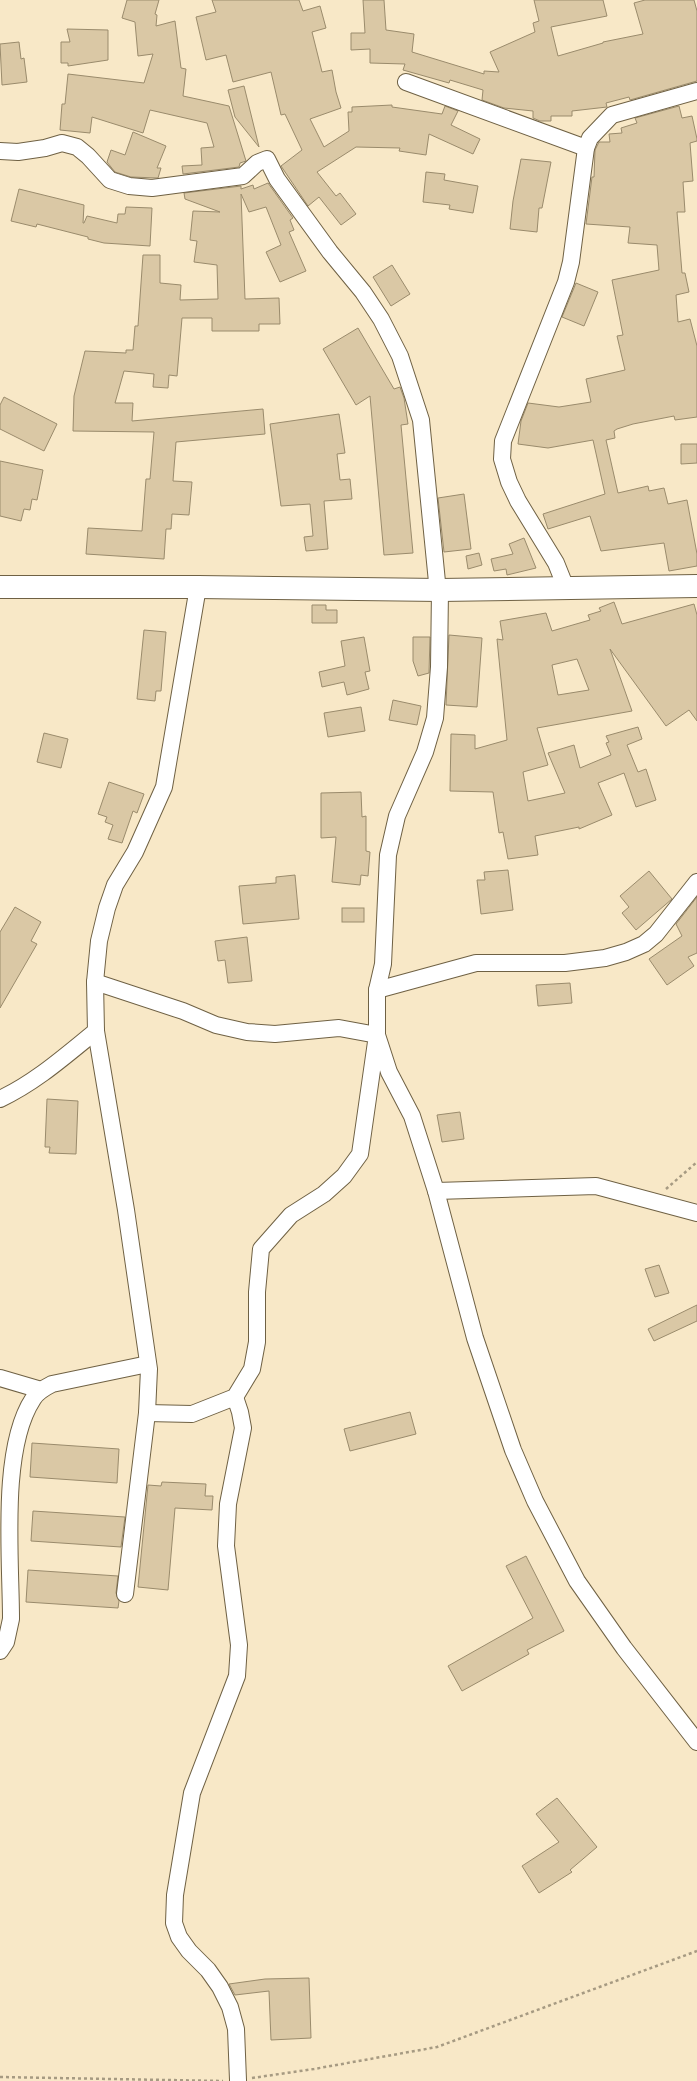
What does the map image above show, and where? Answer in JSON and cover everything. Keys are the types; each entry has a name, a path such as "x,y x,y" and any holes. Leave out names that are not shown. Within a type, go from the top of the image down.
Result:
{"main road":[{"path":"0,587 198,587 440,590 697,586"}],"street":[{"path":"406,82 586,148"},
{"path":"566,588 556,563 528,520 512,488 502,459 503,440 566,282 571,262 586,148 590,138 612,115 697,92"},
{"path":"0,151 18,152 45,148 62,143 77,147 88,156 110,180 129,186 152,188 243,176 257,163 267,159 277,178 326,246 364,292 381,319 400,356 421,420 436,582 440,590 439,667 435,718 425,752 396,816 388,855 383,964 377,990 377,1035 360,1154 344,1176 324,1194 291,1215 262,1249 257,1292 257,1342 252,1368 235,1397 192,1414 147,1413"},
{"path":"125,1594 147,1413 148,1364 126,1210 96,1031 95,982 99,941 115,885 134,852 164,787 198,587"},
{"path":"377,990 476,963 565,963 605,958 626,952 644,944 656,934 697,882"},
{"path":"95,982 183,1011 216,1025 247,1032 276,1034 339,1028 377,1035"},
{"path":"0,1099 18,1090 45,1073 96,1031"},
{"path":"377,1035 389,1072 412,1116 436,1191 474,1338 513,1450 535,1501 577,1581 624,1648 697,1742"},
{"path":"436,1191 596,1186 697,1213"},
{"path":"0,1651 6,1642 12,1619 11,1468 22,1420 33,1398 41,1390 52,1384 148,1364"},
{"path":"0,1378 41,1390"},
{"path":"235,1397 243,1428 228,1504 226,1546 239,1645 237,1676 192,1793 175,1895 174,1922 179,1937 189,1951 208,1970 220,1987 230,2007 236,2029 238,2080"}],"path":[{"path":"653,1202 697,1162"},
{"path":"0,2077 101,2080 238,2080 314,2069 437,2047 697,1950"}],"building":[{"path":"127,0 159,0 155,14 157,15 156,26 175,21 181,68 186,69 183,96 229,106 246,161 240,163 239,167 183,174 182,166 202,165 201,148 214,147 207,123 150,110 143,133 92,117 90,133 60,130 62,104 65,104 68,74 144,83 153,54 138,56 135,22 122,18"},
{"path":"212,0 299,0 303,11 320,6 326,28 312,32 322,72 332,70 341,108 310,119 324,147 349,131 348,112 352,112 352,107 392,105 392,107 442,114 445,106 458,111 451,125 480,139 473,154 429,134 426,155 399,151 400,148 356,147 317,172 336,196 340,193 356,214 341,225 319,197 308,206 281,166 302,150 285,114 281,115 271,72 233,82 226,55 206,60 196,17 216,12"},
{"path":"363,0 384,0 386,30 414,34 412,52 484,74 484,71 499,72 490,52 535,32 533,23 539,21 534,0 603,0 607,16 551,27 558,56 603,42 643,34 634,3 645,0 694,0 697,11 697,81 630,100 629,97 606,103 607,107 572,111 572,116 551,116 551,121 540,121 533,118 533,111 504,108 482,100 483,90 450,80 449,83 403,70 405,64 370,63 370,49 351,50 351,33 365,33"},
{"path":"67,29 108,30 108,60 68,66 68,63 61,63 61,42 70,42"},
{"path":"19,42 21,59 24,58 27,82 2,85 0,44"},
{"path":"244,86 259,147 235,117 228,90"},
{"path":"679,106 682,118 692,116 697,139 697,141 690,143 693,181 683,182 685,212 677,212 682,273 685,273 689,292 676,295 678,322 690,319 697,346 697,417 675,420 674,416 633,424 617,429 614,431 615,438 606,440 618,493 648,486 649,491 664,488 668,504 687,500 697,554 697,566 669,571 664,543 601,551 590,516 548,529 543,514 605,494 593,440 548,448 518,444 521,421 528,403 559,407 591,402 586,379 625,370 617,336 623,335 612,280 659,270 657,245 628,243 630,227 586,224 592,177 594,177 595,150 599,142 610,142 609,134 622,133 621,128 637,123 635,118"},
{"path":"133,132 166,146 157,168 161,168 158,178 131,177 115,172 107,162 111,150 125,155"},
{"path":"521,159 551,162 542,208 539,208 537,232 510,229 513,201"},
{"path":"426,172 445,174 444,180 478,186 473,213 449,209 450,205 423,202"},
{"path":"268,183 293,218 290,220 294,230 289,232 306,271 280,282 266,252 281,245 266,207 249,212 241,194 245,299 279,298 280,324 259,324 259,331 212,331 212,318 182,318 177,376 169,375 168,388 153,387 154,374 124,371 115,403 133,403 132,421 263,409 265,434 176,442 173,481 192,482 189,515 172,514 171,529 166,529 164,559 86,554 88,528 142,531 146,479 150,479 154,432 73,431 74,396 85,351 126,353 126,350 133,350 135,326 138,326 143,255 160,255 160,283 181,285 180,300 218,299 217,265 194,262 197,241 190,240 193,211 220,212 185,199 184,193 241,186 241,189 253,185 254,189"},
{"path":"19,189 84,205 83,223 87,216 117,223 118,214 125,214 126,207 152,208 150,246 104,243 88,239 88,237 37,224 36,227 11,221"},
{"path":"392,265 410,294 391,306 373,277"},
{"path":"576,283 598,292 584,326 562,317"},
{"path":"358,328 394,389 400,387 404,398 408,424 401,425 413,553 384,555 370,396 356,405 323,349"},
{"path":"4,397 57,424 44,451 0,429 0,405"},
{"path":"339,414 345,453 337,454 340,480 350,479 352,499 324,501 328,549 306,551 304,537 313,536 310,504 281,506 270,424"},
{"path":"681,444 697,444 697,463 681,464"},
{"path":"0,461 43,470 37,500 32,499 30,510 24,509 21,521 0,516"},
{"path":"464,494 471,549 444,552 438,498"},
{"path":"524,538 536,568 507,575 506,569 494,571 491,559 513,554 509,544"},
{"path":"479,553 482,565 468,569 466,556"},
{"path":"614,602 622,624 694,604 697,615 697,721 689,710 666,726 610,649 632,711 537,728 548,765 523,772 528,801 565,793 548,753 574,745 580,768 611,755 606,743 609,742 606,736 638,727 642,739 627,745 638,772 646,769 656,800 636,807 624,773 598,783 612,815 579,829 579,827 535,836 538,855 508,859 503,832 499,833 493,792 450,791 451,734 475,735 475,749 507,740 497,639 503,640 500,621 546,613 552,631 590,620 588,615 601,611 599,608","holes":["577,659 589,690 558,695 552,665"]},
{"path":"312,605 326,605 326,610 337,610 337,623 312,623"},
{"path":"144,630 166,632 161,691 156,691 155,701 137,699"},
{"path":"449,635 482,638 477,707 446,705"},
{"path":"364,637 370,671 365,672 369,689 347,695 344,682 322,687 319,672 345,666 341,641"},
{"path":"413,637 430,637 429,673 418,676 413,661"},
{"path":"393,700 421,706 417,725 389,720"},
{"path":"361,707 365,731 328,737 324,713"},
{"path":"44,733 68,739 61,768 37,762"},
{"path":"109,782 144,794 137,813 133,811 122,843 108,839 113,825 105,822 107,817 98,814"},
{"path":"361,792 362,817 366,816 366,851 370,852 368,876 361,875 360,885 332,882 336,837 321,838 321,793"},
{"path":"508,870 513,910 481,914 477,880 485,880 484,872"},
{"path":"649,871 672,899 636,930 622,913 629,907 620,896"},
{"path":"295,875 299,919 243,924 239,886 276,883 276,877"},
{"path":"697,897 697,953 688,957 694,966 667,985 649,959 682,936 676,924"},
{"path":"15,907 41,922 31,941 37,944 0,1008 0,932"},
{"path":"342,908 364,908 364,922 342,922"},
{"path":"247,937 252,981 228,983 225,960 218,961 215,941"},
{"path":"570,983 572,1003 538,1006 536,985"},
{"path":"47,1099 78,1101 76,1154 49,1153 50,1147 45,1147"},
{"path":"460,1112 464,1139 442,1142 437,1115"},
{"path":"659,1265 669,1293 655,1297 645,1269"},
{"path":"697,1305 697,1321 654,1341 648,1329"},
{"path":"410,1412 416,1434 350,1451 344,1429"},
{"path":"32,1443 119,1449 117,1483 30,1477"},
{"path":"162,1482 206,1484 205,1496 213,1496 212,1510 175,1508 168,1590 138,1587 148,1485 161,1486"},
{"path":"33,1511 125,1517 121,1547 31,1541"},
{"path":"526,1556 564,1631 527,1650 529,1654 462,1691 448,1666 533,1618 506,1566"},
{"path":"28,1570 118,1576 116,1593 119,1601 118,1608 26,1602"},
{"path":"557,1798 597,1847 570,1870 572,1872 539,1893 522,1866 559,1842 536,1814"},
{"path":"309,1978 311,2038 271,2040 269,1991 235,1995 229,1984 265,1979"}]}
